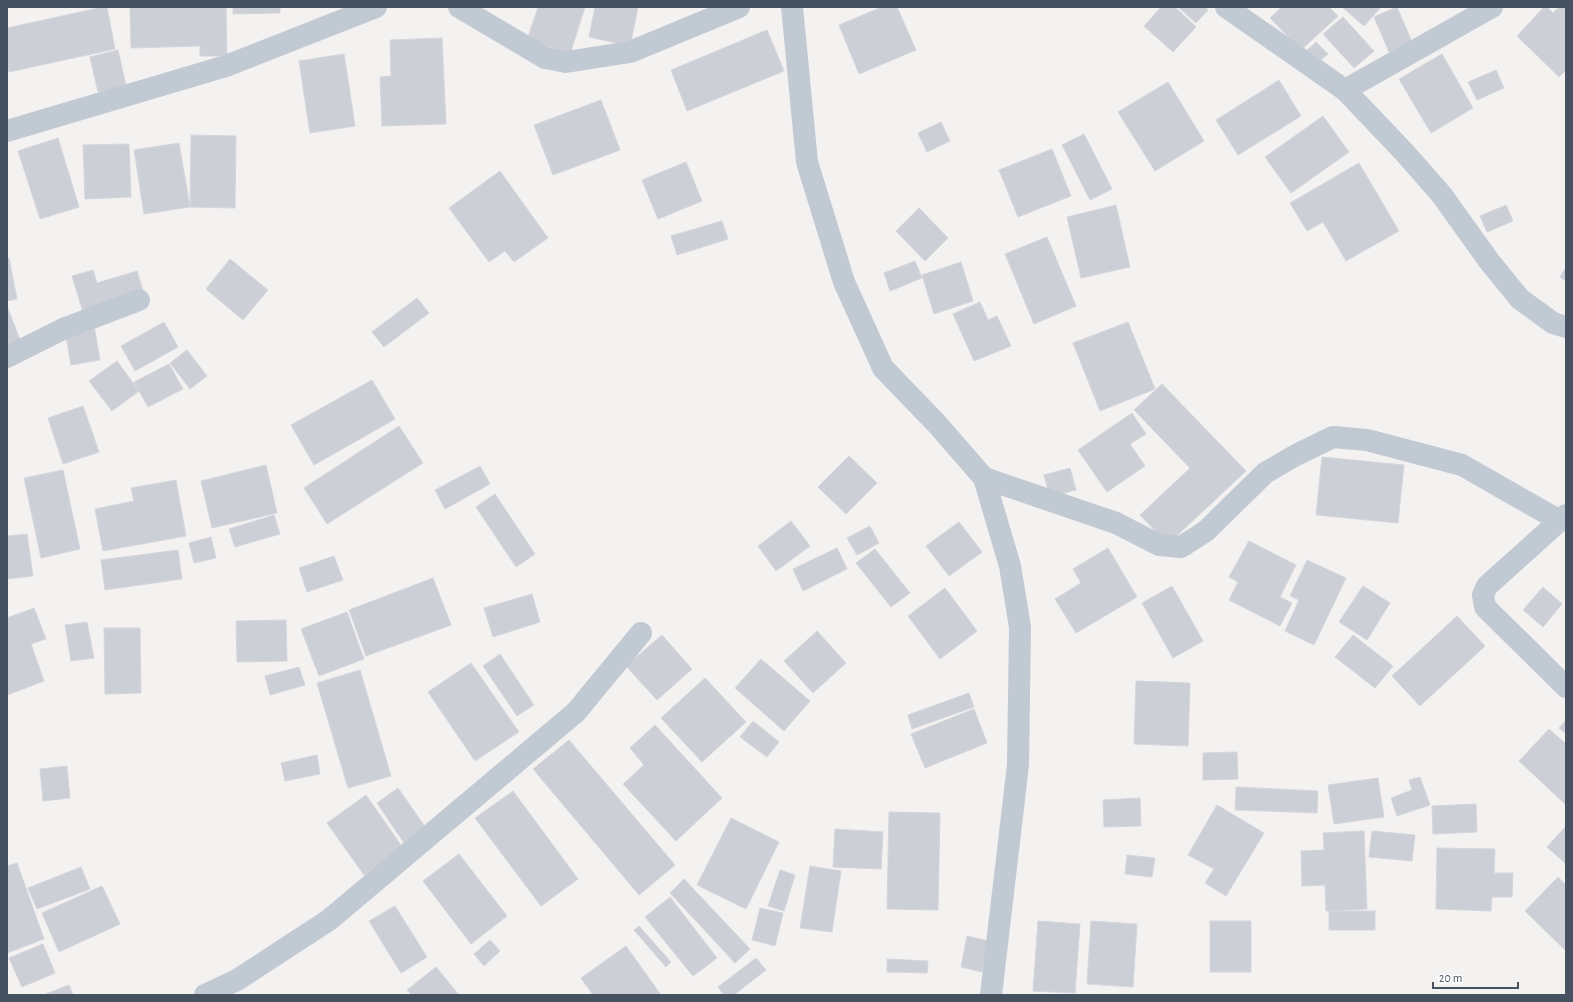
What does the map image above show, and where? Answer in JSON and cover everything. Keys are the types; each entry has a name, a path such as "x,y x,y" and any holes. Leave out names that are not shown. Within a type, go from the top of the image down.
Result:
{"street":[{"path":"7,131 226,66 376,7"},
{"path":"459,7 545,58 566,62 630,52 739,7"},
{"path":"792,7 807,162 844,282 883,368 937,424 984,478 1010,566 1020,627 1018,765 991,995"},
{"path":"1226,7 1345,90 1404,152 1441,194 1489,262 1520,299 1553,323 1566,327"},
{"path":"1345,90 1492,7"},
{"path":"7,357 63,329 139,300"},
{"path":"984,478 1116,523 1159,545 1181,547 1206,531 1265,473 1296,455 1333,437 1366,440 1462,466 1563,518 1487,586 1483,595 1485,606 1566,687"},
{"path":"205,995 236,980 329,920 576,712 641,633"}],"building":[{"path":"107,7 115,49 9,72 7,62 7,28"},
{"path":"130,7 226,7 227,56 200,56 200,46 131,48"},
{"path":"233,7 280,7 280,13 233,14"},
{"path":"538,7 585,7 570,54 527,40"},
{"path":"595,7 638,7 630,46 589,37"},
{"path":"882,7 897,7 916,50 859,74 839,25"},
{"path":"1161,7 1175,7 1196,27 1173,52 1144,26"},
{"path":"1178,7 1205,7 1208,10 1196,23"},
{"path":"1282,7 1329,7 1338,16 1301,50 1270,18"},
{"path":"1342,7 1381,7 1364,26"},
{"path":"1397,7 1412,42 1389,52 1374,17"},
{"path":"1544,7 1547,7 1553,13 1559,7 1566,7 1566,70 1559,77 1517,36"},
{"path":"1343,17 1374,51 1354,68 1323,34"},
{"path":"767,30 784,71 687,111 671,70"},
{"path":"442,38 446,124 382,126 380,77 391,76 390,40"},
{"path":"1316,42 1328,54 1315,65 1304,53"},
{"path":"118,50 126,86 98,92 90,57"},
{"path":"344,54 355,126 310,133 299,61"},
{"path":"1442,54 1473,108 1431,133 1399,79"},
{"path":"1496,70 1504,88 1477,100 1468,82"},
{"path":"1279,80 1301,116 1238,155 1216,120"},
{"path":"1168,82 1204,141 1155,171 1118,112"},
{"path":"601,100 620,150 553,175 534,125"},
{"path":"1323,116 1349,152 1291,193 1265,157"},
{"path":"941,122 950,141 927,152 918,133"},
{"path":"1084,134 1112,189 1090,200 1062,145"},
{"path":"191,135 236,136 235,208 190,207"},
{"path":"58,138 79,207 40,219 18,151"},
{"path":"179,143 190,207 144,214 134,150"},
{"path":"129,144 131,197 85,199 83,145"},
{"path":"1052,149 1071,196 1018,217 999,170"},
{"path":"686,162 702,201 658,219 642,180"},
{"path":"1359,163 1399,231 1346,261 1323,222 1307,231 1290,203"},
{"path":"500,171 548,238 514,262 505,251 489,262 449,208"},
{"path":"1116,205 1130,267 1081,278 1067,217"},
{"path":"1506,205 1513,221 1487,232 1480,216"},
{"path":"919,208 948,238 925,261 896,231"},
{"path":"722,221 728,239 677,255 671,236"},
{"path":"1047,237 1076,306 1034,324 1005,254"},
{"path":"9,258 17,299 7,301 7,259"},
{"path":"230,259 268,290 243,320 206,289"},
{"path":"915,261 922,278 890,291 884,273"},
{"path":"961,262 973,301 934,314 922,275"},
{"path":"1566,267 1566,281 1560,277"},
{"path":"93,270 97,283 137,271 144,294 83,312 72,276"},
{"path":"417,298 429,313 384,347 372,332"},
{"path":"980,302 988,320 997,316 1011,346 974,361 953,314"},
{"path":"7,306 22,345 7,350"},
{"path":"164,322 178,347 135,371 121,346"},
{"path":"1128,322 1155,389 1100,411 1073,343"},
{"path":"94,325 100,360 71,365 65,331"},
{"path":"187,350 207,376 190,389 170,363"},
{"path":"117,361 139,391 112,411 89,381"},
{"path":"169,364 183,389 148,407 134,382"},
{"path":"372,380 395,419 314,465 291,425"},
{"path":"1162,384 1246,471 1168,544 1140,515 1190,468 1134,410"},
{"path":"83,406 99,452 63,464 48,418"},
{"path":"1132,413 1146,434 1130,444 1145,466 1107,492 1078,450"},
{"path":"399,426 423,463 327,524 304,488"},
{"path":"849,456 877,483 846,514 818,487"},
{"path":"1322,457 1404,465 1398,523 1316,515"},
{"path":"266,465 277,513 212,528 201,481"},
{"path":"480,466 490,484 445,509 435,490"},
{"path":"1070,468 1076,490 1050,497 1044,475"},
{"path":"63,470 80,549 41,558 24,478"},
{"path":"176,480 186,536 103,551 95,509 134,501 131,488"},
{"path":"495,494 535,554 516,567 476,507"},
{"path":"274,515 280,534 235,547 229,529"},
{"path":"791,521 810,546 776,571 758,546"},
{"path":"959,522 982,552 949,576 926,546"},
{"path":"870,526 879,543 857,555 847,538"},
{"path":"27,534 33,576 7,579 7,536"},
{"path":"211,537 216,558 194,563 189,543"},
{"path":"1249,541 1296,565 1280,597 1292,603 1280,626 1229,600 1238,582 1229,577"},
{"path":"837,548 847,569 803,591 793,569"},
{"path":"1108,548 1137,597 1076,633 1055,599 1081,583 1073,569"},
{"path":"875,549 910,593 891,607 856,563"},
{"path":"178,550 182,579 105,590 101,560"},
{"path":"334,556 343,580 307,592 299,568"},
{"path":"1307,560 1346,578 1314,645 1285,631 1299,600 1290,596"},
{"path":"433,578 451,625 366,656 349,610"},
{"path":"1172,586 1203,641 1173,658 1142,603"},
{"path":"1363,586 1390,603 1367,640 1339,622"},
{"path":"1543,587 1562,604 1543,627 1523,610"},
{"path":"945,588 977,631 940,659 908,616"},
{"path":"532,594 540,622 493,637 484,608"},
{"path":"34,608 46,639 31,644 44,681 7,695 7,618"},
{"path":"347,612 364,659 319,676 301,629"},
{"path":"1457,616 1485,646 1420,706 1392,676"},
{"path":"286,620 287,661 237,662 236,621"},
{"path":"87,622 94,658 71,661 65,625"},
{"path":"104,628 140,628 141,693 105,694"},
{"path":"817,631 846,663 813,693 784,661"},
{"path":"662,635 692,669 657,700 626,666"},
{"path":"1353,635 1393,666 1375,688 1335,657"},
{"path":"500,654 534,705 517,716 483,666"},
{"path":"761,659 810,701 784,731 735,688"},
{"path":"471,663 519,732 475,761 428,692"},
{"path":"299,667 305,685 270,695 265,676"},
{"path":"360,670 391,776 348,788 317,683"},
{"path":"705,678 746,722 702,762 661,718"},
{"path":"1136,681 1190,683 1188,746 1134,744"},
{"path":"969,693 974,707 912,729 908,715"},
{"path":"974,709 987,743 925,768 911,734"},
{"path":"1566,720 1566,734 1559,728"},
{"path":"753,721 779,742 767,757 740,737"},
{"path":"655,725 722,798 676,841 623,784 644,765 630,748"},
{"path":"1549,729 1566,744 1566,805 1519,761"},
{"path":"569,740 675,865 639,895 533,769"},
{"path":"1237,752 1238,779 1203,780 1203,753"},
{"path":"317,755 320,774 285,781 281,763"},
{"path":"67,766 70,798 43,801 40,769"},
{"path":"1420,777 1430,805 1397,816 1391,798 1412,790 1409,780"},
{"path":"1378,778 1384,817 1334,824 1328,785"},
{"path":"1236,787 1318,791 1317,813 1235,810"},
{"path":"398,788 426,828 404,843 377,803"},
{"path":"513,791 578,879 541,906 475,818"},
{"path":"366,795 403,848 364,875 327,823"},
{"path":"1140,798 1141,826 1104,827 1103,800"},
{"path":"1476,804 1477,832 1433,834 1432,806"},
{"path":"1217,805 1264,833 1226,896 1205,883 1214,869 1188,855"},
{"path":"889,812 940,813 938,910 887,909"},
{"path":"731,818 779,842 746,909 697,885"},
{"path":"1566,826 1566,864 1547,847"},
{"path":"835,829 883,832 881,869 833,867"},
{"path":"1364,831 1367,909 1326,911 1325,885 1302,886 1301,851 1324,850 1323,833"},
{"path":"1372,831 1415,835 1412,861 1369,857"},
{"path":"1437,848 1495,849 1494,873 1513,873 1512,897 1492,897 1491,911 1436,909"},
{"path":"459,854 507,916 471,944 423,881"},
{"path":"1127,855 1155,858 1152,877 1125,874"},
{"path":"17,863 44,939 7,953 7,866"},
{"path":"810,866 841,871 832,932 800,928"},
{"path":"81,867 90,889 37,909 28,888"},
{"path":"780,870 795,875 784,911 768,906"},
{"path":"1558,877 1566,885 1566,951 1525,911"},
{"path":"684,879 750,949 735,963 670,893"},
{"path":"102,886 120,924 59,952 42,913"},
{"path":"670,897 717,958 693,976 645,917"},
{"path":"395,906 427,957 401,973 369,921"},
{"path":"760,908 783,913 775,946 752,940"},
{"path":"1329,911 1375,911 1375,930 1329,930"},
{"path":"1038,921 1080,924 1075,993 1033,991"},
{"path":"1091,921 1137,924 1133,987 1087,984"},
{"path":"1210,921 1251,921 1251,972 1210,972"},
{"path":"639,926 671,962 666,967 634,930"},
{"path":"967,936 989,941 982,972 961,967"},
{"path":"490,940 500,951 484,966 474,954"},
{"path":"43,944 55,973 22,987 9,958"},
{"path":"626,946 661,995 593,995 581,978"},
{"path":"756,958 766,970 734,995 724,995 718,987"},
{"path":"887,959 928,961 927,973 887,972"},
{"path":"436,967 459,995 412,995 407,990"},
{"path":"69,985 73,995 43,995"}]}
